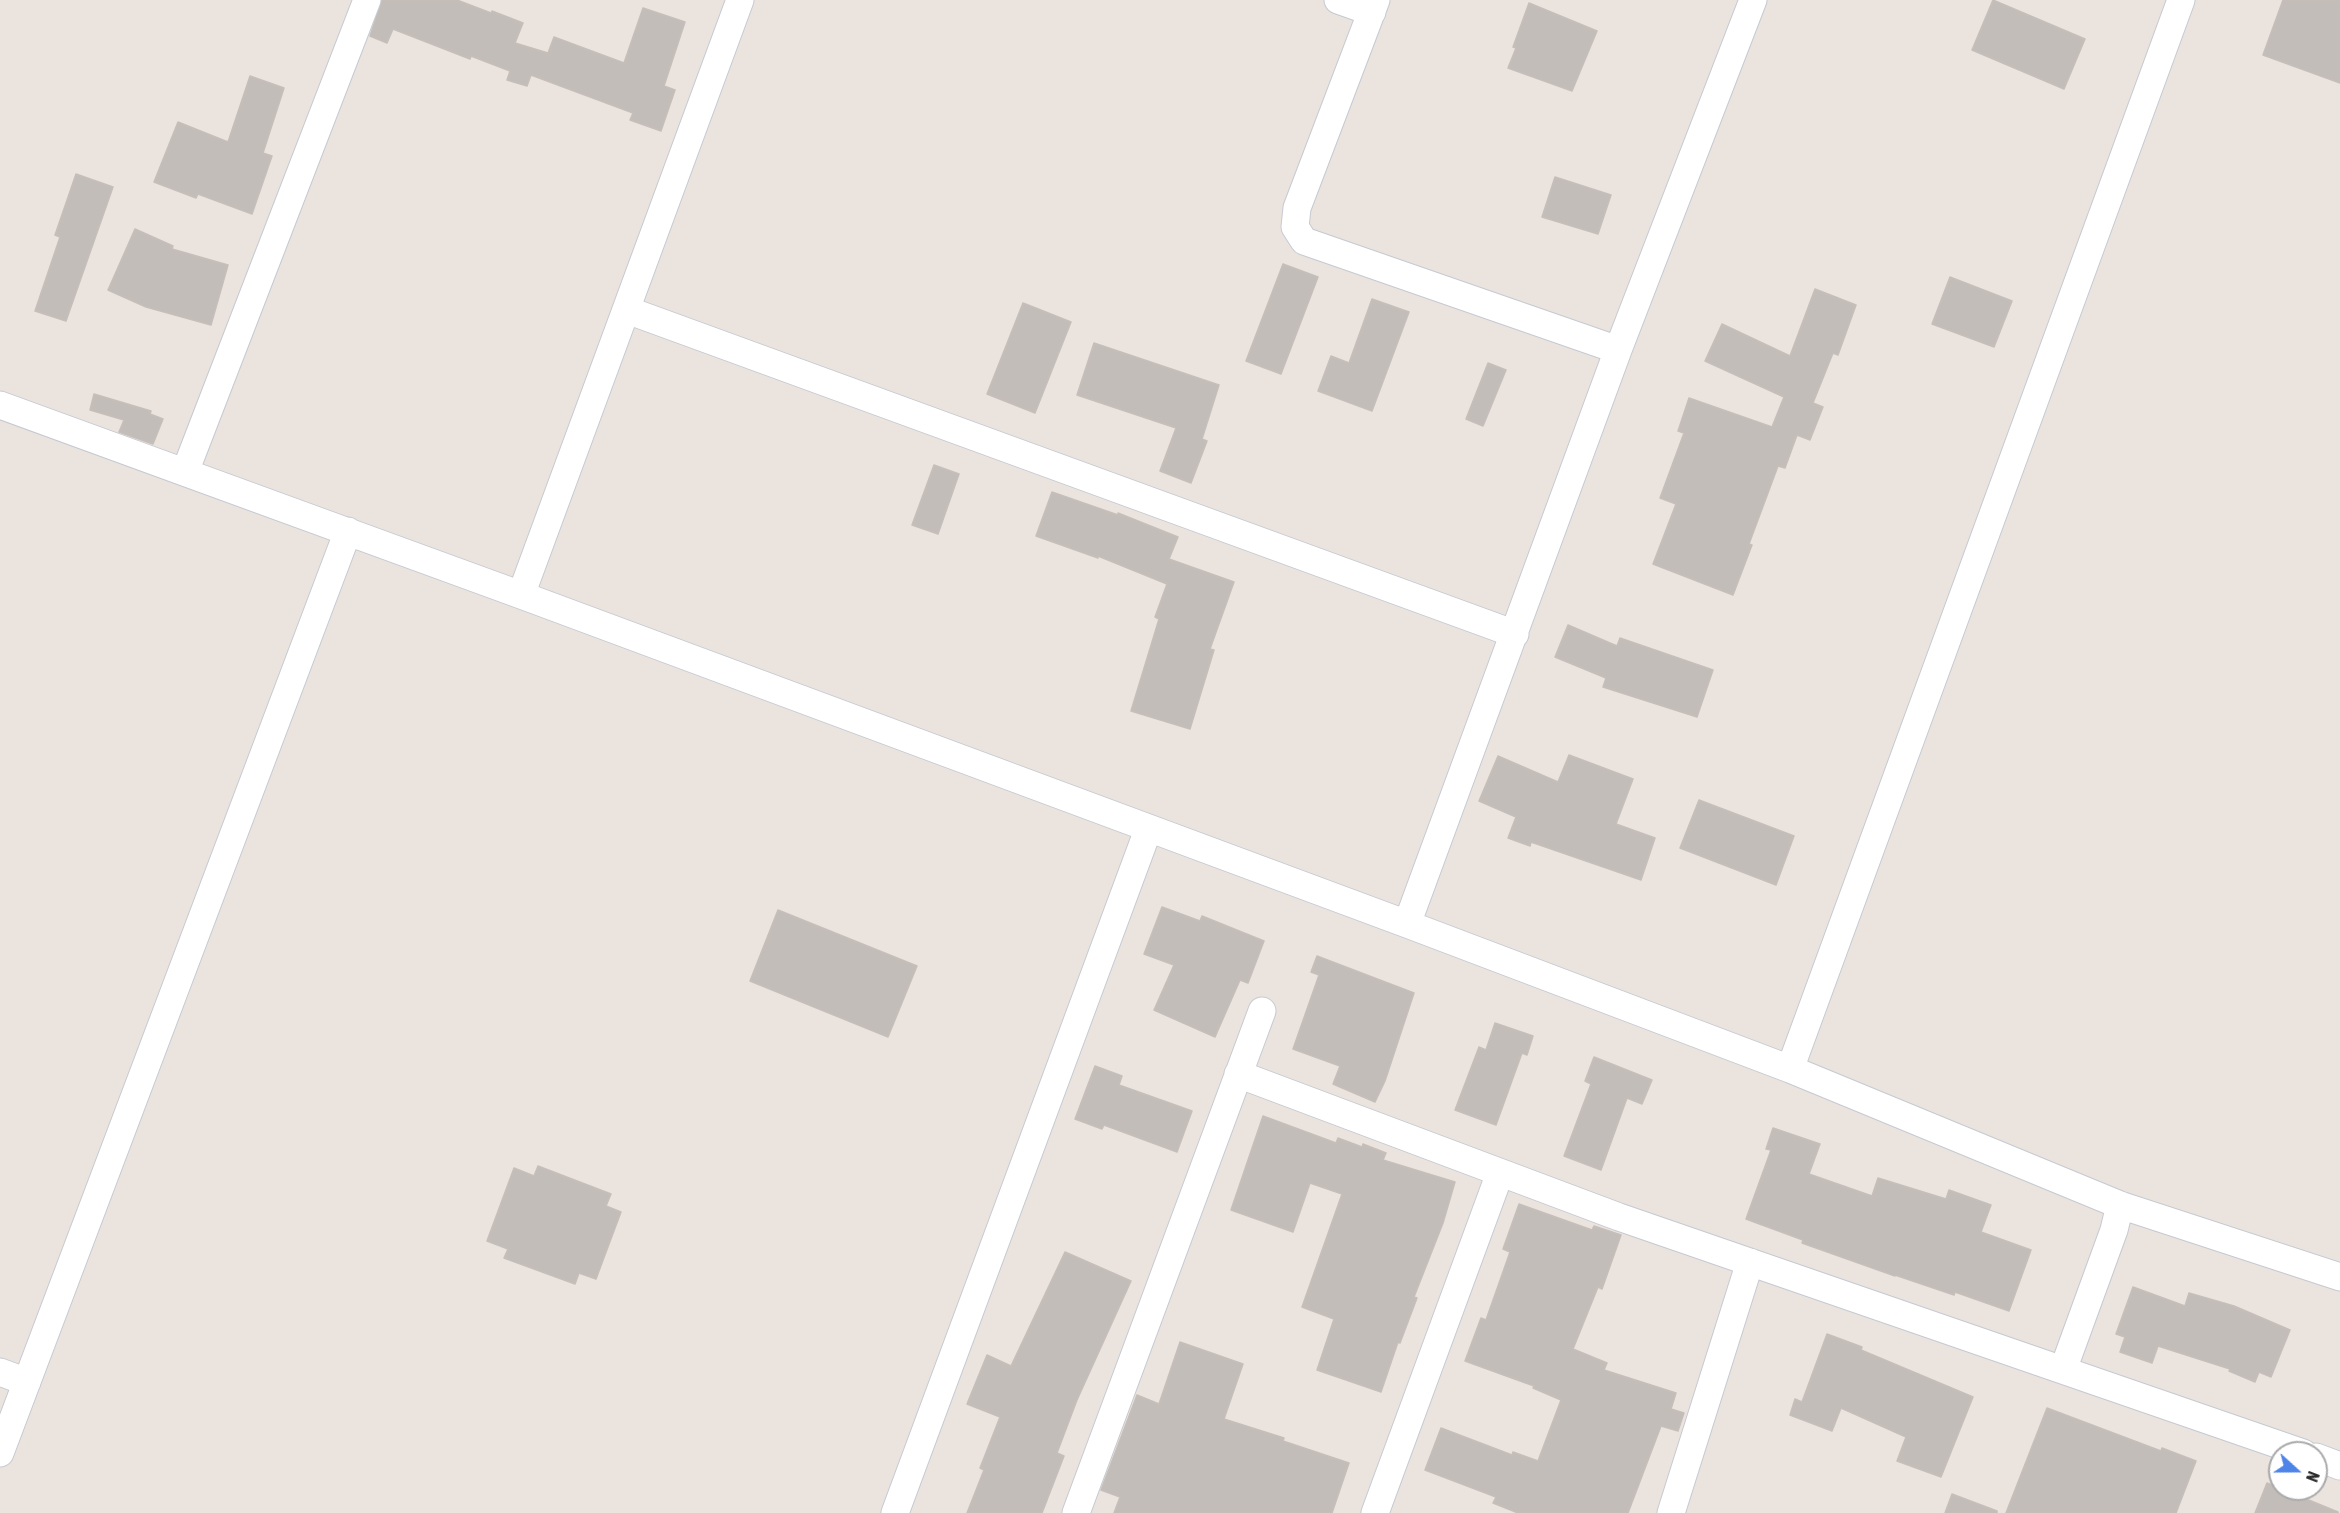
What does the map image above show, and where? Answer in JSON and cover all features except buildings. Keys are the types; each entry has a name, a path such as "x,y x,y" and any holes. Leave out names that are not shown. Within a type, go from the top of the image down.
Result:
{"street":[{"path":"184,472 367,0"},
{"path":"521,595 740,0"},
{"path":"1338,0 1374,6 1297,208 1296,227 1304,241 1618,350"},
{"path":"1407,924 1618,350 1753,0"},
{"path":"1790,1069 2181,0"},
{"path":"627,310 1515,634"},
{"path":"0,405 348,531 1148,830 1407,924 1790,1069 2120,1205 2340,1277"},
{"path":"0,1453 348,531"},
{"path":"895,1513 1148,830"},
{"path":"1076,1513 1262,1011"},
{"path":"1238,1074 1619,1217 2268,1441"},
{"path":"1376,1513 1500,1173"},
{"path":"2063,1370 2114,1230 2120,1205"},
{"path":"1671,1513 1750,1262"},
{"path":"0,1372 27,1382"}]}
